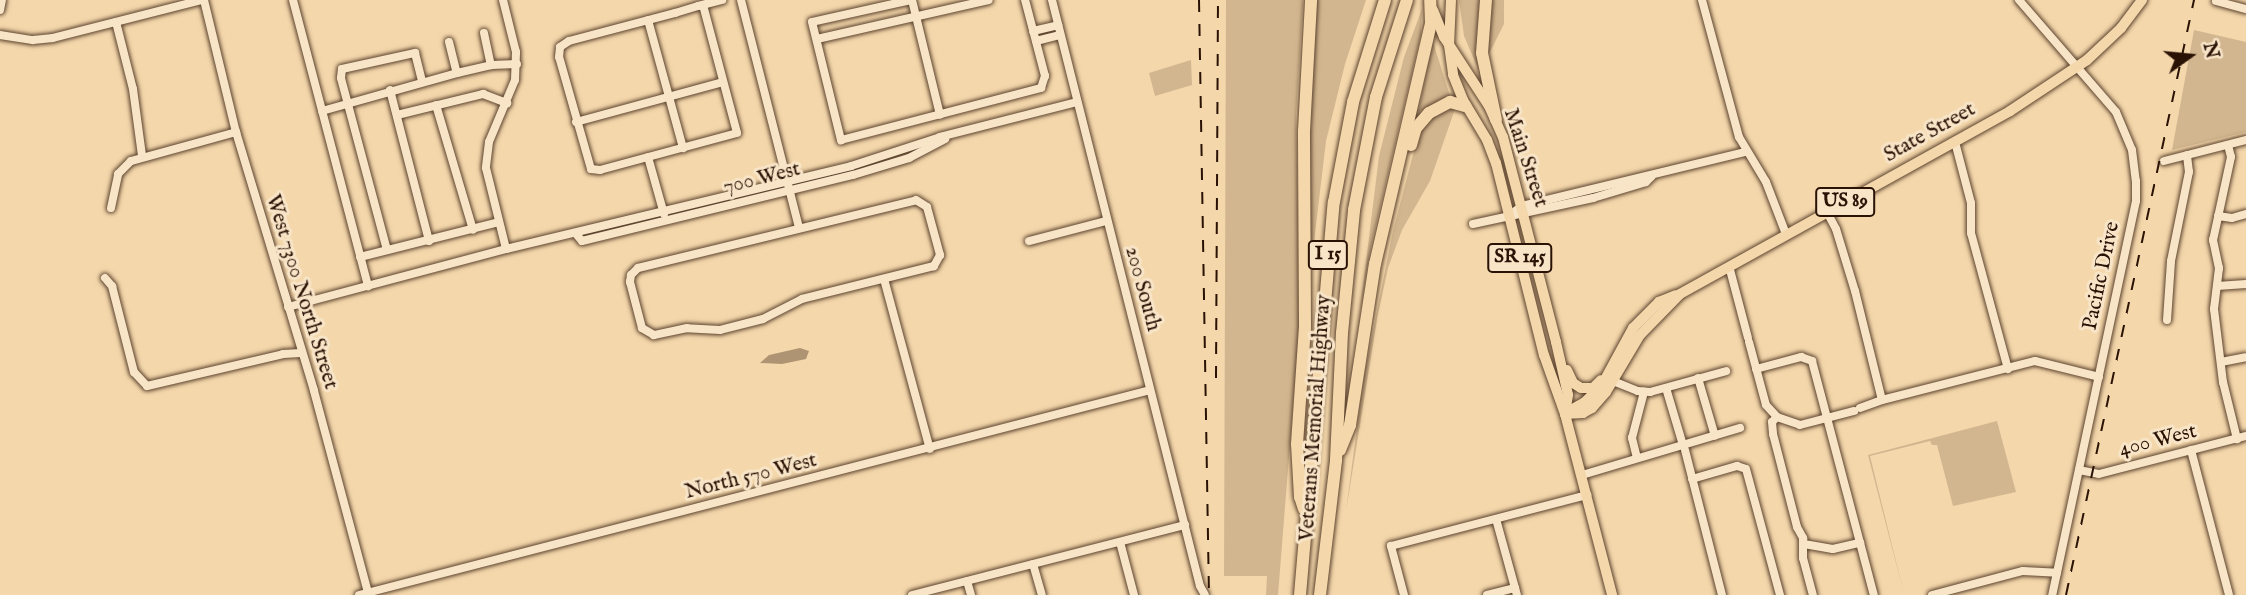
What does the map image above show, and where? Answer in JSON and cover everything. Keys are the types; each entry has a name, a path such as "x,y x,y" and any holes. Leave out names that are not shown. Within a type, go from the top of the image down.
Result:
{"highway":[{"path":"1307,516 1300,497 1297,444 1305,328 1304,131 1311,0"},
{"name":"Veterans Memorial Highway","path":"1300,595 1327,264 1338,178 1359,82 1385,0"},
{"name":"Veterans Memorial Highway","path":"1320,595 1336,460 1342,333 1357,189 1376,97 1407,0"},
{"path":"1486,0 1482,53 1496,120"},
{"path":"1336,460 1350,425 1370,294 1432,5"},
{"path":"1383,232 1419,123 1429,113 1450,102 1465,106"}],"main road":[{"name":"Main Street","path":"1451,0 1449,46 1453,75 1465,106 1492,151 1544,355 1565,414 1612,595"},
{"name":"State Street","path":"1565,414 1583,413 1592,408 1609,378 1640,335 1680,294 1955,142 2078,66 2121,27 2142,0"},
{"name":"Main Street","path":"1432,5 1449,46 1496,120 1523,211 1556,342 1568,395 1565,414"},
{"name":"State Street","path":"1609,378 1627,335 1666,297 1680,294"},
{"path":"1556,342 1570,378 1577,386 1593,388 1609,378"}],"street":[{"path":"0,10 2,0"},
{"path":"0,35 47,39 203,0"},
{"name":"West 7300 North Street","path":"203,0 236,132 368,593"},
{"path":"293,0 368,286"},
{"path":"503,0 517,64 515,80 486,155 488,181 506,249"},
{"path":"703,5 737,133 593,170 588,165 576,122 559,57 560,48 569,41 648,20 703,5 722,0"},
{"path":"741,0 799,228"},
{"path":"940,114 911,0 813,22 841,139 1038,90 1045,79 1025,0"},
{"path":"817,39 989,0"},
{"name":"200 South","path":"1052,0 1106,221 1202,590"},
{"path":"1702,0 1746,152 1766,182 1786,234"},
{"name":"Pacific Drive","path":"2019,0 2116,112 2129,139 2135,163 2136,201 2052,595"},
{"path":"2216,1 2246,9"},
{"path":"648,20 683,148"},
{"path":"116,22 133,89 142,156"},
{"path":"1033,31 1058,24"},
{"path":"484,33 491,65"},
{"path":"1036,41 1060,35"},
{"path":"449,42 457,73"},
{"path":"387,250 341,78 342,69 415,53 422,81"},
{"path":"322,111 422,81 491,65 517,64"},
{"path":"576,122 723,82"},
{"path":"390,90 429,241"},
{"path":"397,115 482,94 507,103"},
{"name":"700 West","path":"288,306 506,249 576,234 582,241 665,216 789,185 955,134 1077,102"},
{"path":"436,105 473,230"},
{"path":"111,208 118,174 127,164 142,156 236,132"},
{"path":"2164,161 2246,140"},
{"path":"1955,142 1971,203 1971,233 2008,369"},
{"path":"2228,145 2231,157 2213,240 2219,268 2214,309 2236,439"},
{"path":"1473,224 1646,182 1652,176 1746,152"},
{"path":"2167,320 2171,261 2189,172 2187,155"},
{"path":"649,157 665,216"},
{"path":"923,201 928,207 938,261 931,267 802,299 763,319 720,330 687,328 651,335 642,328 629,282 635,270 799,228 923,201"},
{"path":"1827,212 1836,229 1855,291 1882,400"},
{"path":"2218,216 2232,218 2246,215"},
{"path":"1029,241 1106,221"},
{"path":"360,257 499,222"},
{"path":"1729,266 1766,405 1777,417 1800,425 1828,419 1882,400 2035,361 2099,377"},
{"path":"105,278 111,286 134,372 144,384 155,386 276,356 301,353"},
{"path":"884,279 930,449"},
{"path":"2217,286 2246,284"},
{"path":"1756,369 1801,357 1810,358 1874,595"},
{"path":"2221,362 2246,357"},
{"path":"1609,378 1644,392 1726,371"},
{"path":"1698,378 1715,436"},
{"path":"1666,388 1722,595"},
{"name":"North 570 West","path":"359,595 1150,390"},
{"path":"1637,458 1632,438 1644,392"},
{"path":"1777,417 1772,422 1773,434 1804,544 1803,558 1813,595"},
{"path":"1582,475 1684,447 1740,428"},
{"name":"400 West","path":"2079,470 2099,474 2246,436"},
{"path":"2191,450 2229,595"},
{"path":"1692,479 1744,467 1780,595"},
{"path":"1404,595 1391,547 1587,495"},
{"path":"1487,595 1516,591 1496,519"},
{"path":"912,595 1185,525"},
{"path":"1120,542 1134,595"},
{"path":"1804,544 1833,549 1860,543"},
{"path":"1033,564 1042,595"},
{"path":"1932,595 1961,591 2023,571 2057,573"},
{"path":"967,580 971,595"}],"shaded area":[{"path":"1226,0 1303,0 1296,114 1300,318 1278,595 1266,595 1267,576 1224,576"},
{"path":"1316,0 1366,0 1345,64 1326,141 1310,276 1308,181"},
{"path":"1459,0 1482,0 1480,73 1464,36"},
{"path":"1491,0 1504,0 1504,24 1490,52 1487,51"},
{"path":"1422,9 1421,34 1371,246 1360,311 1379,156 1404,57"},
{"path":"2194,30 2246,42 2246,132 2172,150"},
{"path":"1433,42 1450,96 1418,112"},
{"path":"1191,60 1192,85 1155,96 1149,73"},
{"path":"1450,107 1455,109 1430,181 1402,230 1388,268 1346,511 1363,381 1393,231 1419,132 1426,122"},
{"path":"800,348 809,351 806,359 782,364 760,363 769,355"},
{"path":"1997,421 2016,492 1953,506 1937,445 1932,445 1930,441 1870,456 1904,594 1868,455"}],"railway":[{"path":"1199,0 1209,595"},
{"path":"1216,378 1218,0"},
{"path":"2066,595 2194,0"}]}
